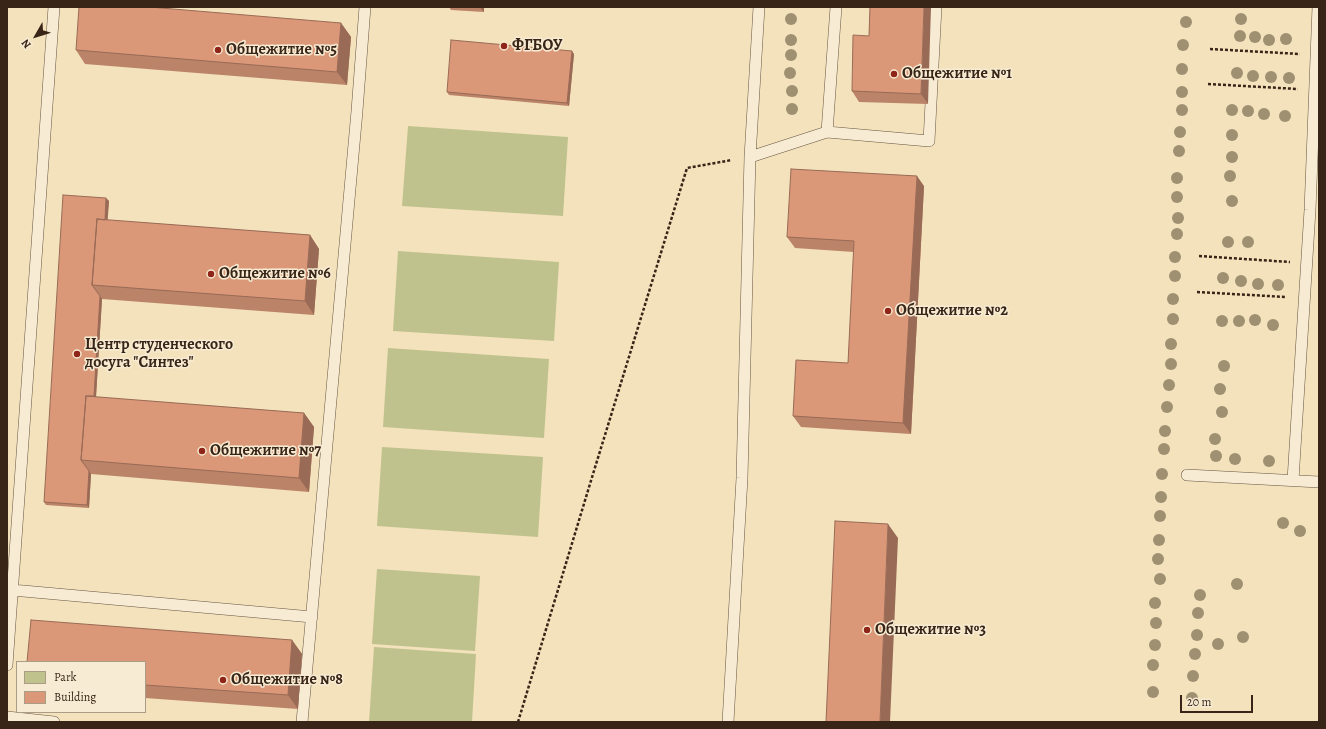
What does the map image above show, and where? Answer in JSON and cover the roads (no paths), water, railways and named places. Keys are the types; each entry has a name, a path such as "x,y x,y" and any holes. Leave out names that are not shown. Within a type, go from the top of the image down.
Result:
{"lane":[{"path":"7,665 54,7"},
{"path":"302,722 365,7"},
{"path":"728,722 742,478 750,157 759,7"},
{"path":"828,132 836,7"},
{"path":"750,157 828,132 929,141 936,7"},
{"path":"1293,480 1310,210 1318,7"},
{"path":"1188,475 1319,482"},
{"path":"12,590 312,617"},
{"path":"7,717 54,722"}],"place":[{"name":"ФГБОУ","path":"504,46"},
{"name":"Общежитие №5","path":"218,50"},
{"name":"Общежитие №1","path":"894,74"},
{"name":"Общежитие №6","path":"211,274"},
{"name":"Общежитие №2","path":"888,311"},
{"name":"Центр студенческого досуга \"Синтез\"","path":"77,354"},
{"name":"Общежитие №7","path":"202,451"},
{"name":"Общежитие №3","path":"867,630"},
{"name":"Общежитие №8","path":"223,680"}]}
